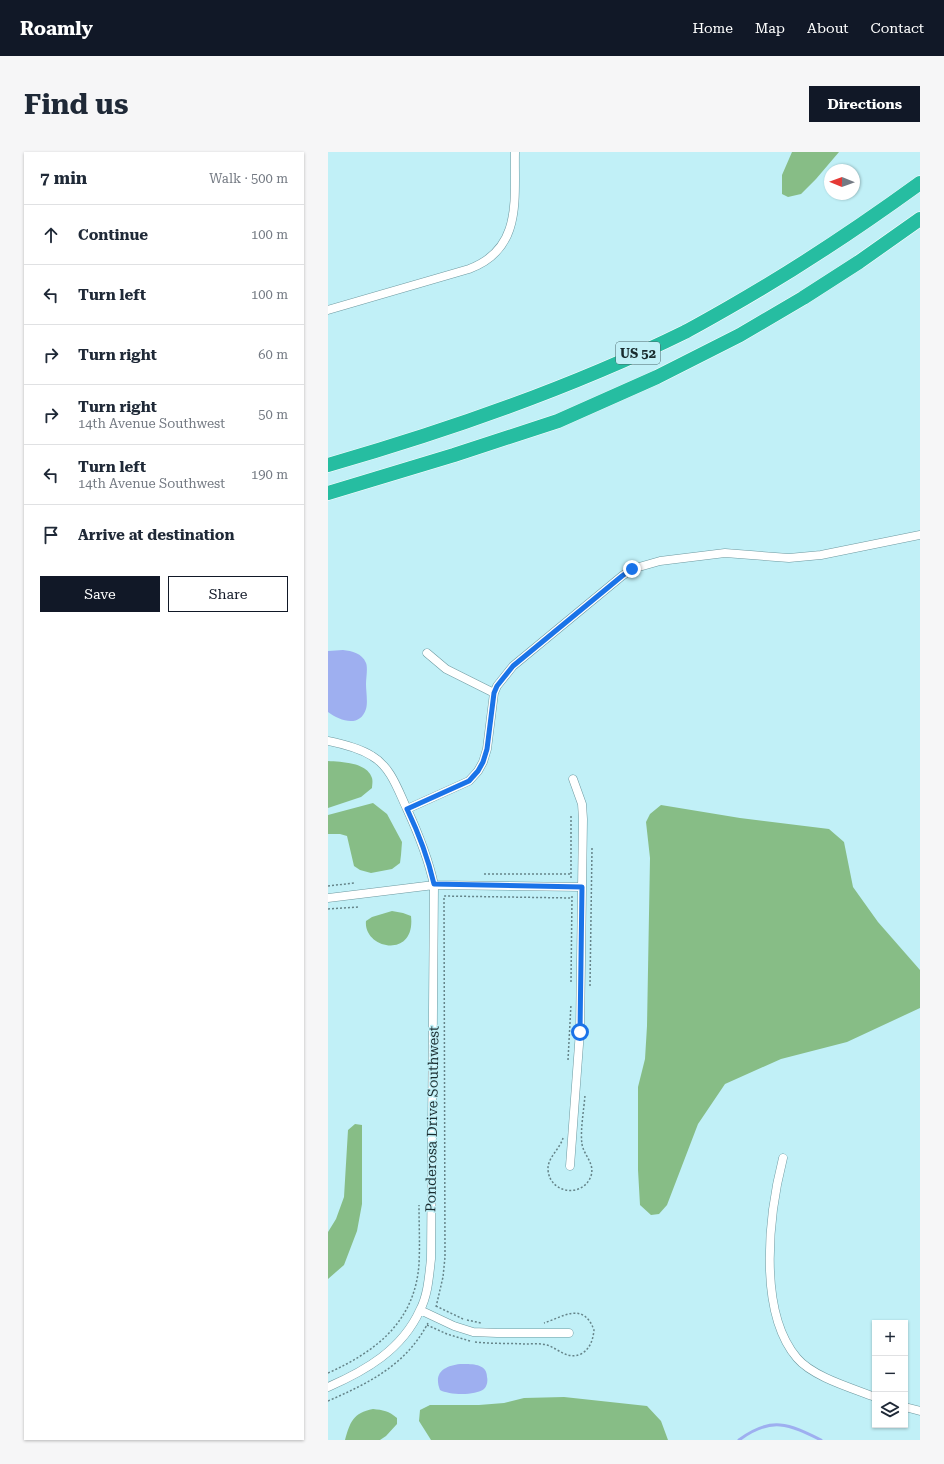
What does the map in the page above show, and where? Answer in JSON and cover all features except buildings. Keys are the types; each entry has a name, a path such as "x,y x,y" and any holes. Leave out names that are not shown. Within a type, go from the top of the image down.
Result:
{"highway":[{"name":"US 52","path":"328,465 428,435 494,413 585,377 685,332 776,281 863,225 920,183"},
{"name":"US 52","path":"328,493 454,455 558,421 657,377 740,335 803,298 859,262 920,219"}],"street":[{"path":"328,310 479,266 492,256 504,243 511,228 514,205 515,152"},
{"path":"407,809 469,781 478,771 483,762 487,749 494,693 497,686 513,666 632,569 660,561 725,554 789,558 821,555 920,535"},
{"path":"427,653 446,669 494,693"},
{"name":"Ponderosa Drive Southwest","path":"328,741 372,755 379,761 393,779 417,830 429,862 434,884 431,1259 428,1282 420,1310 404,1335 387,1353 369,1367 328,1387"},
{"path":"570,1166 580,1032 582,887 582,804 573,779"},
{"path":"328,898 434,884 582,887"},
{"path":"783,1158 776,1182 773,1204 770,1256 771,1288 780,1328 786,1342 797,1359 812,1370 830,1380 872,1396"},
{"path":"420,1310 460,1328 473,1332 569,1334"},
{"path":"908,1408 920,1411"}],"path":[{"path":"484,874 570,874 571,816"},
{"path":"592,847 592,892"},
{"path":"328,886 354,883"},
{"path":"436,1306 443,1277 445,1257 444,896 572,898 571,986"},
{"path":"328,909 359,907"},
{"path":"568,1061 571,1002"},
{"path":"563,1138 551,1159 548,1170 552,1183 560,1189 570,1191"},
{"path":"328,1373 352,1362 370,1351 387,1336 401,1318 408,1304 417,1278 419,1264 419,1205"},
{"path":"328,1401 358,1388 392,1367 407,1352 427,1325"}],"green space":[{"path":"792,152 839,152 829,164 824,164 824,170 801,194 788,197 782,194 782,175"},
{"path":"328,761 353,764 365,769 372,778 372,788 361,797 328,808"},
{"path":"373,803 387,814 402,842 400,863 392,869 371,873 360,870 354,866 347,836 340,834 328,834 328,815"},
{"path":"661,805 740,818 829,829 844,842 853,887 878,922 920,970 920,1008 847,1042 781,1059 725,1084 698,1124 667,1205 659,1214 651,1215 640,1205 638,1170 638,1087 645,1059 647,1026 650,858 646,822 650,814"},
{"path":"392,911 411,916 410,930 406,939 398,944 389,946 372,938 367,931 366,921 372,917"},
{"path":"355,1124 362,1125 362,1204 357,1231 344,1265 328,1279 328,1232 336,1219 344,1197 348,1130"},
{"path":"564,1397 647,1406 661,1421 668,1440 431,1440 419,1421 420,1410 430,1405 479,1405 504,1403 524,1398"},
{"path":"373,1409 389,1412 397,1418 397,1424 380,1440 345,1440 353,1419 361,1413"}],"water":[{"path":"343,650 359,655 367,665 366,709 363,715 355,721 338,718 328,712 328,651"},
{"path":"460,1364 478,1365 484,1369 486,1372 487,1385 484,1389 468,1394 449,1393 440,1390 438,1384 439,1374 445,1368"}],"waterway":[{"path":"739,1440 750,1432 771,1425 789,1427 821,1440"}],"route":[{"path":"580,1032 582,887 434,884 429,862 407,809 469,781 478,771 483,762 487,749 494,693 502,679 513,666 632,569"}]}
